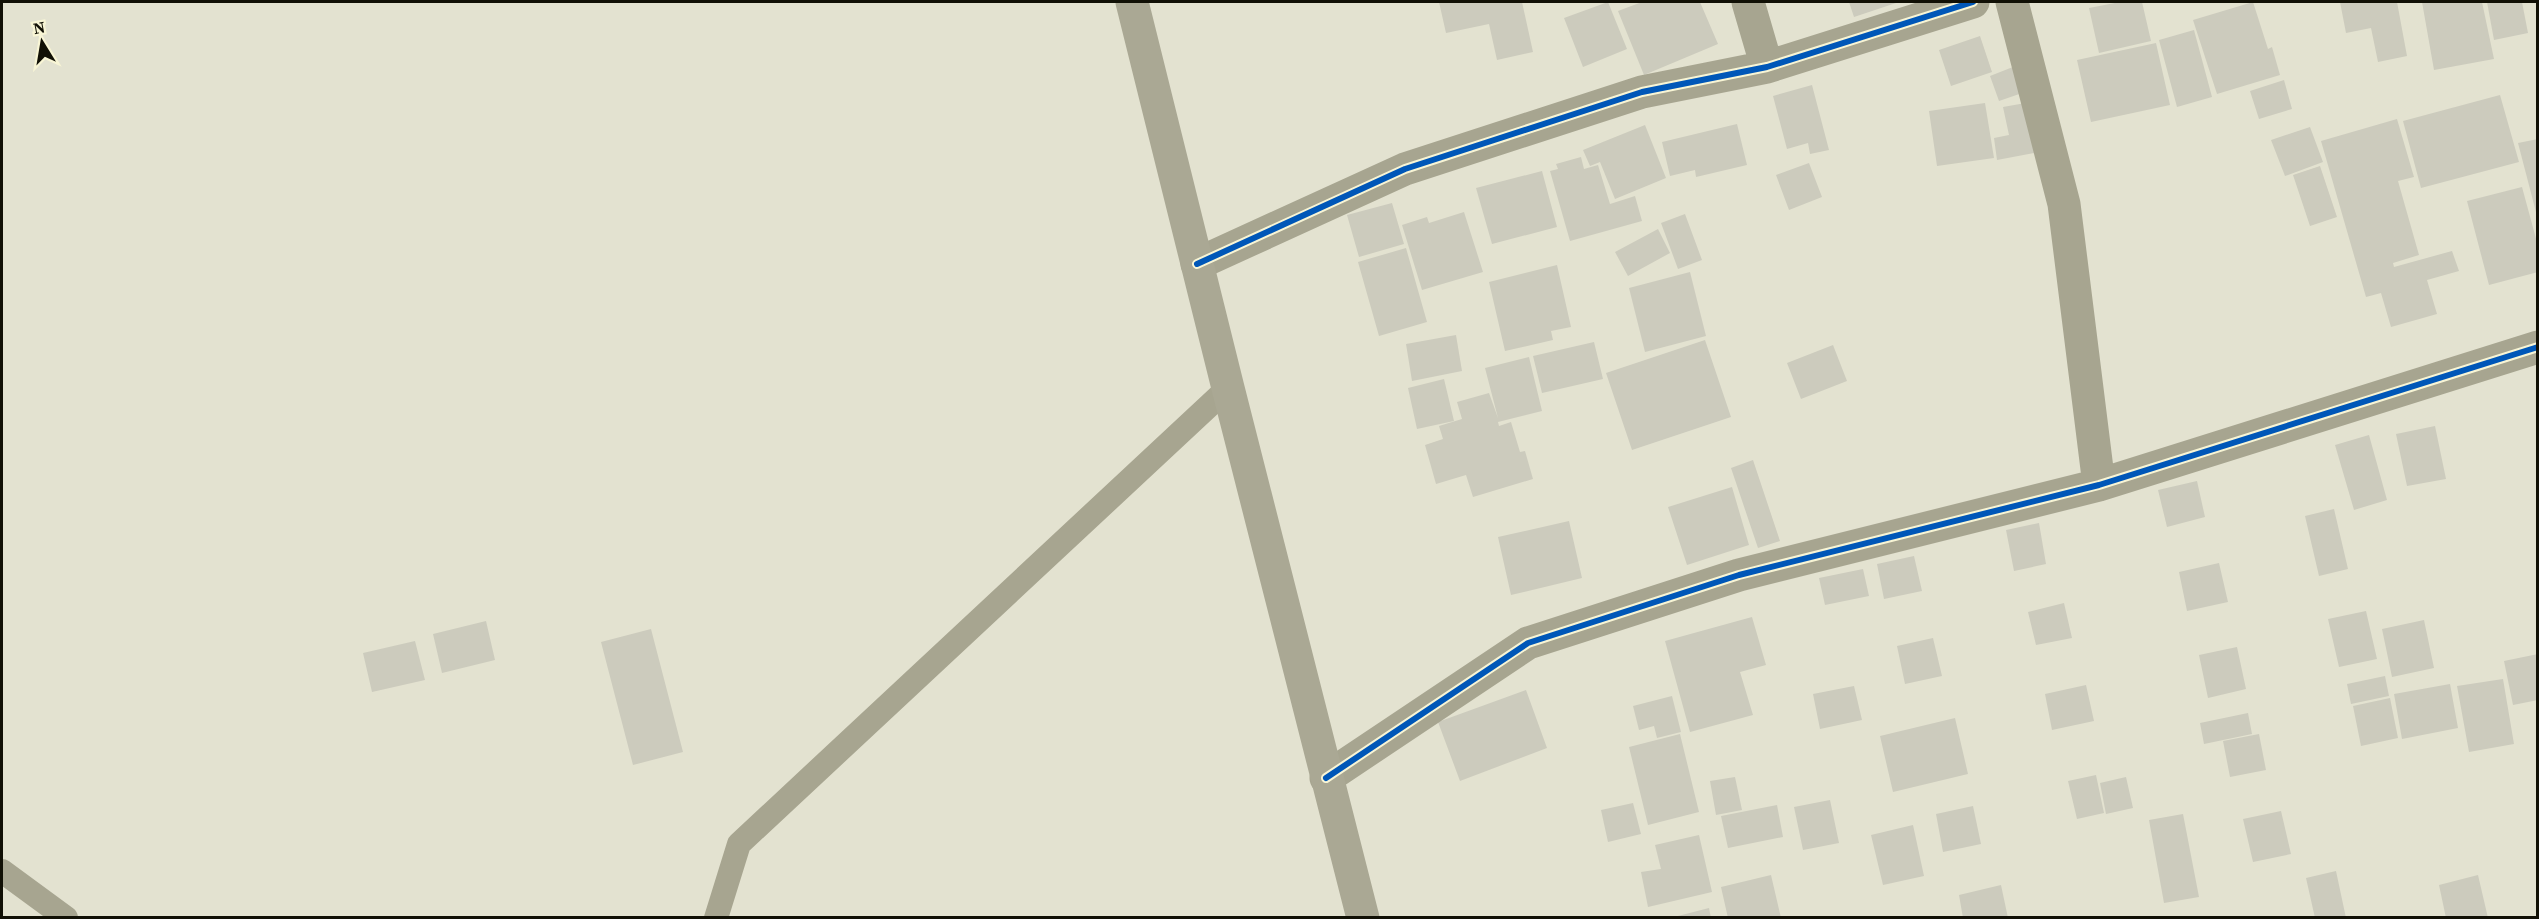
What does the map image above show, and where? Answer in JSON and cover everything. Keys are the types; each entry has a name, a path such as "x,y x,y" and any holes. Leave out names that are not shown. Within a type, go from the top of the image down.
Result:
{"main road":[{"path":"1132,2 1363,918"}],"street":[{"path":"1748,2 1767,67"},
{"path":"1197,264 1405,169 1642,92 1767,67 1973,2"},
{"path":"2012,2 2064,204 2099,485"},
{"path":"1326,778 1528,644 1739,575 2099,485 2538,346"}],"lane":[{"path":"716,918 739,844 1228,388"},
{"path":"2,871 66,918"}],"building":[{"path":"1439,2 1522,2 1533,52 1497,60 1489,24 1446,33"},
{"path":"1608,2 1627,49 1583,67 1564,18"},
{"path":"1642,2 1700,2 1718,44 1644,75 1618,11"},
{"path":"1849,2 1899,2 1854,17"},
{"path":"2120,2 2142,2 2151,41 2099,53 2089,8"},
{"path":"2253,2 2268,49 2272,47 2280,75 2217,94 2193,20"},
{"path":"2340,2 2397,2 2407,56 2378,62 2371,28 2346,33"},
{"path":"2422,2 2482,2 2494,59 2434,70"},
{"path":"2487,2 2522,2 2528,33 2494,40"},
{"path":"2194,30 2212,97 2177,107 2159,40"},
{"path":"1980,36 1992,72 1951,86 1939,50"},
{"path":"2156,43 2170,105 2091,122 2077,60"},
{"path":"2018,65 2028,91 1999,101 1990,76"},
{"path":"2284,80 2292,109 2259,119 2250,91"},
{"path":"1812,85 1829,150 1810,154 1808,143 1787,149 1773,96"},
{"path":"2500,95 2519,162 2421,188 2403,121"},
{"path":"2037,101 2045,151 1997,160 1994,138 2009,135 2003,107"},
{"path":"1985,103 1994,158 1937,166 1929,111"},
{"path":"2397,119 2414,177 2398,181 2419,255 2393,263 2394,267 2452,251 2459,271 2427,280 2437,314 2391,327 2381,293 2366,297 2321,141"},
{"path":"1737,124 1747,165 1696,177 1695,170 1670,176 1662,142"},
{"path":"1645,125 1666,178 1615,199 1600,162 1590,166 1583,150"},
{"path":"2310,127 2323,162 2285,176 2271,140"},
{"path":"2538,139 2538,216 2537,216 2518,143"},
{"path":"1581,157 1584,169 1598,165 1610,204 1635,196 1642,221 1570,241 1550,171 1558,169 1556,164"},
{"path":"1809,163 1822,197 1789,210 1776,175"},
{"path":"2320,166 2337,217 2310,226 2293,175"},
{"path":"1542,171 1557,227 1492,244 1476,188"},
{"path":"2522,187 2538,246 2538,272 2489,285 2467,201"},
{"path":"1392,203 1404,244 1359,257 1347,215"},
{"path":"1464,212 1483,272 1422,290 1402,225 1427,217 1429,223"},
{"path":"1685,214 1702,260 1678,269 1661,223"},
{"path":"1658,229 1670,253 1628,276 1615,252"},
{"path":"1406,248 1427,322 1379,336 1358,262"},
{"path":"1557,265 1571,327 1551,331 1553,340 1505,351 1489,282"},
{"path":"1690,272 1706,336 1645,352 1629,288"},
{"path":"1456,335 1462,371 1412,381 1406,344"},
{"path":"1705,340 1731,417 1632,450 1606,373"},
{"path":"1594,342 1603,379 1542,393 1533,356"},
{"path":"1833,345 1847,381 1801,399 1787,363"},
{"path":"1529,357 1542,411 1498,422 1499,426 1511,422 1520,452 1525,451 1533,479 1473,497 1466,475 1436,484 1425,445 1443,439 1439,426 1462,419 1457,402 1489,393 1498,418 1485,368"},
{"path":"1444,379 1454,421 1417,429 1408,388"},
{"path":"2435,426 2446,479 2407,486 2396,434"},
{"path":"2369,435 2387,500 2354,510 2335,445"},
{"path":"1753,460 1780,541 1758,548 1731,468"},
{"path":"2197,481 2205,517 2167,527 2158,490"},
{"path":"1732,487 1749,545 1687,565 1668,507"},
{"path":"2334,509 2348,569 2319,576 2305,516"},
{"path":"1569,521 1582,578 1511,595 1498,537"},
{"path":"2039,523 2046,564 2014,571 2006,530"},
{"path":"1914,556 1922,591 1884,599 1877,564"},
{"path":"2219,563 2228,602 2187,611 2179,572"},
{"path":"1863,569 1869,596 1825,605 1819,578"},
{"path":"2064,603 2072,638 2036,645 2028,612"},
{"path":"2366,611 2377,659 2339,667 2328,619"},
{"path":"1752,617 1766,665 1740,672 1753,715 1690,732 1665,641"},
{"path":"2424,620 2434,668 2392,677 2382,629"},
{"path":"486,621 495,660 442,673 433,634"},
{"path":"651,629 683,752 633,765 601,642"},
{"path":"1933,638 1942,676 1905,684 1897,646"},
{"path":"415,641 425,680 372,692 363,653"},
{"path":"2237,647 2246,689 2208,698 2199,655"},
{"path":"2538,654 2538,700 2513,705 2504,661"},
{"path":"2385,676 2389,696 2351,704 2347,684"},
{"path":"2503,679 2514,744 2469,752 2457,686"},
{"path":"2450,684 2458,728 2402,739 2394,694"},
{"path":"2086,685 2094,721 2052,730 2045,694"},
{"path":"1854,686 1862,720 1820,729 1813,694"},
{"path":"1526,690 1547,748 1460,781 1438,722"},
{"path":"1672,696 1681,732 1657,738 1654,726 1639,730 1633,706"},
{"path":"2390,698 2398,738 2361,746 2353,706"},
{"path":"2248,713 2252,734 2204,744 2200,723"},
{"path":"1955,718 1968,774 1893,792 1880,736"},
{"path":"1680,734 1699,812 1648,825 1629,747"},
{"path":"2259,734 2266,770 2230,777 2223,741"},
{"path":"2096,775 2104,813 2077,819 2068,781"},
{"path":"1735,777 1742,810 1716,815 1710,781"},
{"path":"2126,777 2133,808 2106,814 2100,783"},
{"path":"1830,800 1839,843 1803,850 1794,807"},
{"path":"1633,803 1641,834 1608,842 1601,810"},
{"path":"1777,805 1783,837 1728,848 1721,816"},
{"path":"1973,806 1981,844 1943,852 1936,814"},
{"path":"2281,811 2291,854 2253,862 2243,819"},
{"path":"2183,814 2199,897 2164,903 2149,820"},
{"path":"1913,825 1924,876 1883,885 1871,835"},
{"path":"1699,835 1712,892 1648,907 1641,872 1661,869 1655,845"},
{"path":"2336,871 2346,918 2315,918 2306,878"},
{"path":"1771,875 1781,918 1728,918 1721,887"},
{"path":"2478,875 2488,918 2446,918 2439,885"},
{"path":"2001,885 2008,918 1963,918 1959,895"},
{"path":"1709,908 1711,918 1674,918 1674,917"}],"cycle path":[{"path":"1197,264 1405,169 1642,92 1767,67 1973,2"},
{"path":"1326,778 1528,643 1739,575 2099,485 2538,347"}]}
